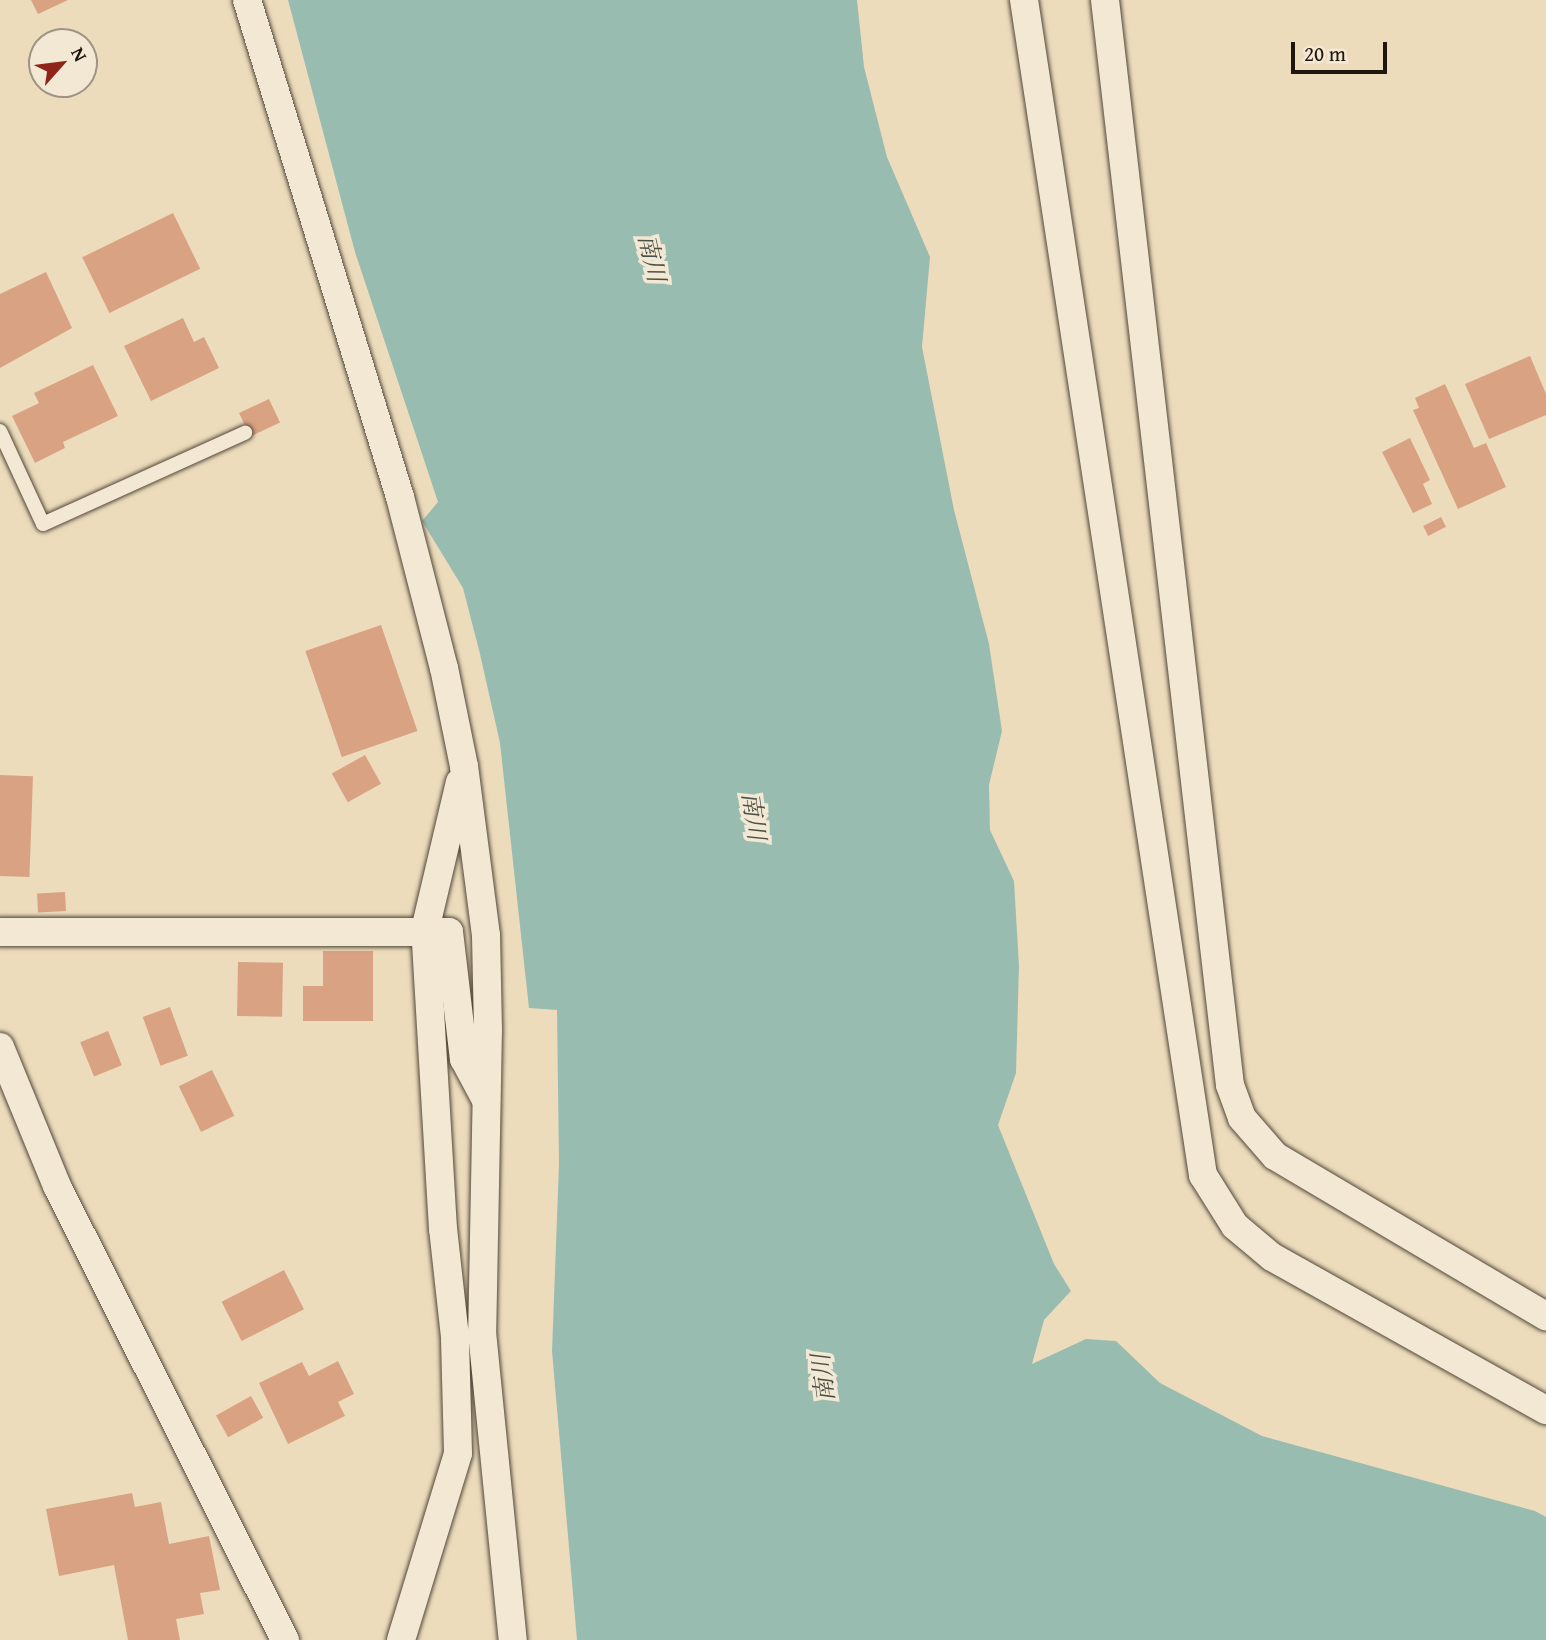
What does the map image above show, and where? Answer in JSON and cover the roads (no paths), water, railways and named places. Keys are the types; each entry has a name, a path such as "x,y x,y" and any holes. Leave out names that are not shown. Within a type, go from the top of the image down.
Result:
{"street":[{"path":"247,0 400,497 444,668 464,766 486,935 488,1102 482,1332 513,1640"},
{"path":"1024,0 1203,1175 1235,1226 1272,1257 1546,1410"},
{"path":"1105,0 1230,1085 1242,1118 1275,1156 1546,1316"},
{"path":"401,1640 458,1453 455,1337 443,1229 425,930 464,766"},
{"path":"0,932 449,932 464,1059 488,1102"},
{"path":"0,1046 57,1186 285,1640"}],"lane":[{"path":"0,432 43,524 246,433"}],"water":[{"name":"南川","path":"288,0 857,0 864,67 887,157 930,257 922,347 954,510 989,644 1002,731 989,785 990,830 1014,881 1019,966 1016,1073 998,1125 1054,1264 1071,1291 1044,1320 1032,1364 1086,1339 1116,1341 1160,1383 1262,1436 1535,1511 1546,1517 1546,1640 577,1640 552,1351 559,1164 557,1010 529,1008 500,743 480,654 463,588 422,521 438,502 355,252"}]}
